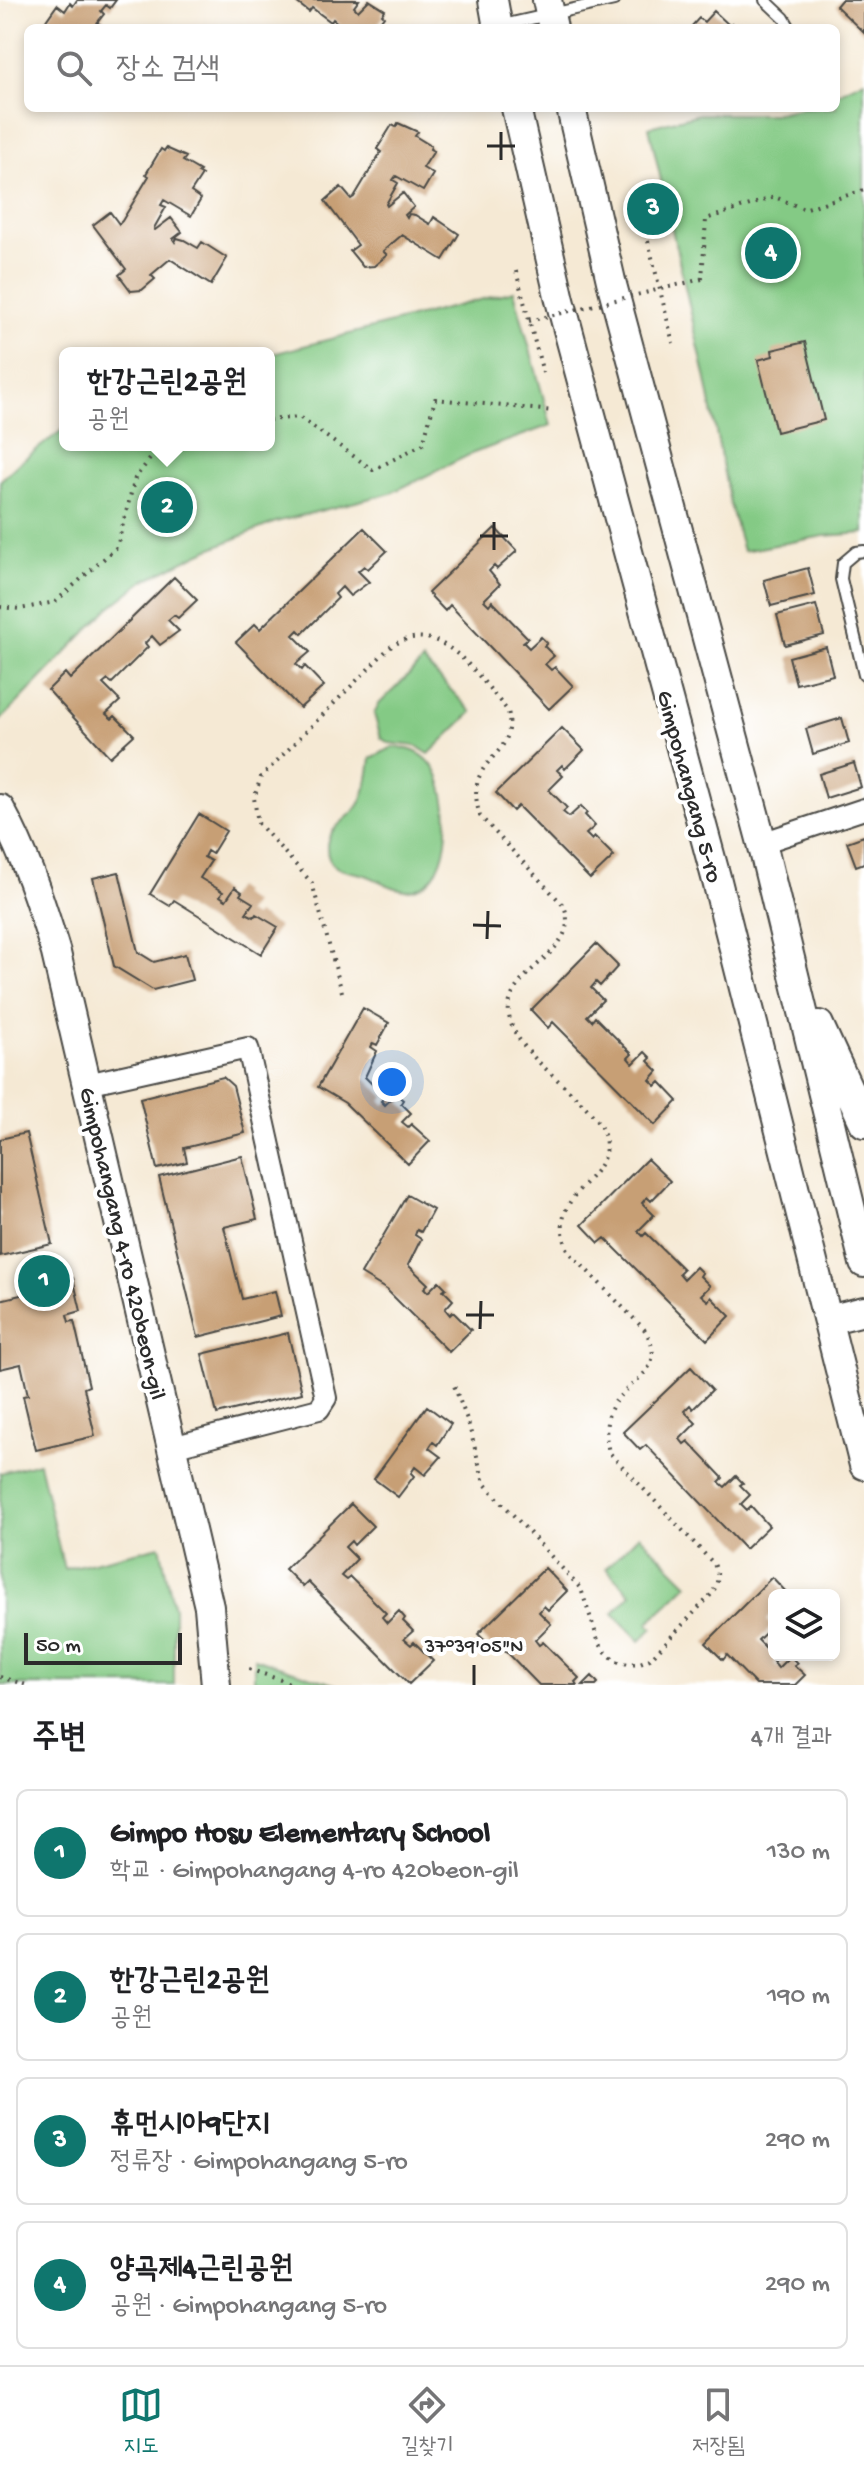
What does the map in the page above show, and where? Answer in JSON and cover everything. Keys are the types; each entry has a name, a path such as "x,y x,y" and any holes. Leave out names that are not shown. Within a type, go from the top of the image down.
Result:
{"street":[{"name":"Gimpohangang 5-ro","path":"517,112 560,300 717,881 864,1465"},
{"path":"572,112 615,296 762,843 864,1263"},
{"name":"Gimpohangang 4-ro 420beon-gil","path":"0,809 15,836 42,905 56,953 209,1607 216,1679"},
{"path":"762,843 864,809"},
{"path":"793,971 864,1123"},
{"path":"87,1084 248,1048 326,1398 319,1409 172,1447"},
{"path":"828,1320 864,1311"}],"lane":[{"path":"496,21 550,14 614,0"},
{"path":"765,0 788,24"},
{"path":"864,551 856,552 843,563 841,579 864,675"}],"path":[{"path":"529,321 702,279 706,219 775,197 804,209 864,190"},
{"path":"648,241 673,343"},
{"path":"516,271 543,373"},
{"path":"275,419 299,417 373,470 423,444 435,399 553,411"},
{"path":"0,607 20,609 55,602 117,547 135,478 156,451"},
{"path":"342,992 312,883 258,823 254,798 261,777 389,648 401,639 427,637 451,647 508,711 511,724 508,740 475,783 480,816 564,906 569,918 565,934 516,988 510,1002 509,1018 516,1037 595,1118 606,1142 603,1162 567,1205 563,1239 569,1252 644,1329 652,1342 653,1353 651,1365 608,1415 606,1440 609,1452 714,1564 718,1574 716,1588 709,1597 650,1659 628,1664 616,1661 606,1652 599,1643 581,1589 572,1576 484,1483 468,1422 453,1383"},
{"path":"249,1669 295,1685"},
{"path":"0,1677 27,1685"}],"green space":[{"path":"864,80 864,533 824,536 743,551 730,504 706,380 649,127 699,114 840,112 840,92"},
{"path":"514,291 551,425 471,454 391,493 276,522 200,553 145,580 109,608 0,721 0,481 59,433 59,451 275,451 275,353"},
{"path":"423,661 472,712 429,754 416,746 389,743 381,738 374,714 379,704"},
{"path":"393,747 414,751 431,764 444,793 447,813 444,852 438,869 428,882 408,890 338,868 330,861 327,848 330,835 362,800 371,758"},
{"path":"39,1463 64,1569 160,1546 174,1608 174,1685 0,1685 0,1473"},
{"path":"639,1535 688,1584 648,1623 653,1628 640,1641 613,1613 631,1594 606,1568"},
{"path":"254,1658 337,1685 254,1685"}],"building":[{"path":"77,0 116,0 110,8 106,5 101,11 104,14 97,23 99,24 45,22 57,5 65,11 70,3 73,6"},
{"path":"359,0 354,7 358,11 369,0 385,10 378,24 339,24 312,8 309,12 296,2"},
{"path":"841,0 864,0 864,33 836,6"},
{"path":"714,11 728,24 694,24 699,18 704,22"},
{"path":"398,123 418,132 415,136 431,146 430,149 434,151 423,168 433,174 423,191 396,176 393,180 398,183 387,206 403,193 414,207 405,215 407,218 409,214 415,215 430,224 434,217 459,234 443,260 402,235 383,251 387,255 374,266 363,267 350,251 358,245 325,201 341,187 351,199 354,197 381,152 377,149 392,125 396,127"},
{"path":"166,148 186,157 183,161 200,171 198,173 202,175 191,192 201,199 191,216 164,200 161,205 166,207 155,230 171,218 182,232 173,239 175,242 177,238 198,248 202,242 227,258 211,285 170,259 151,275 155,279 142,290 131,291 119,275 126,269 93,225 110,212 119,224 122,221 161,149 164,151"},
{"path":"805,342 824,420 776,432 758,360 773,356 772,350"},
{"path":"364,528 387,551 368,569 364,566 358,571 369,582 350,596 342,587 335,594 338,598 302,634 298,630 293,635 310,652 296,664 302,670 305,666 324,686 300,708 236,642 255,624 260,629"},
{"path":"495,528 517,551 497,569 494,566 489,571 500,584 484,600 489,605 492,601 528,638 523,642 529,648 541,637 547,643 544,646 554,656 545,664 551,670 555,667 573,686 549,709 450,605 445,611 428,593"},
{"path":"808,568 815,595 771,606 764,580"},
{"path":"174,577 197,600 178,618 174,615 168,620 179,631 160,645 152,636 145,643 148,647 112,683 108,680 103,684 120,701 106,714 112,719 115,716 134,735 110,757 48,690 65,673 70,679"},
{"path":"816,605 824,635 785,645 777,615"},
{"path":"826,647 833,675 796,684 789,657"},
{"path":"842,718 849,743 813,754 806,729"},
{"path":"562,728 584,750 565,769 562,765 557,770 563,776 549,790 567,808 563,812 569,817 581,806 595,826 586,834 592,840 595,837 614,856 590,879 518,806 513,811 496,793"},
{"path":"854,763 861,787 826,798 819,774"},
{"path":"199,814 226,831 212,854 207,851 204,857 211,861 200,878 223,892 220,896 226,900 235,887 242,892 240,895 253,903 246,913 254,917 256,914 278,927 261,954 174,900 170,906 150,894"},
{"path":"864,836 864,863 856,866 847,842"},
{"path":"119,872 138,952 154,962 185,954 192,980 153,990 114,966 93,878"},
{"path":"596,944 618,966 600,986 596,982 591,988 603,1000 587,1016 592,1021 595,1017 632,1054 628,1058 633,1064 645,1052 651,1058 648,1061 658,1071 650,1080 656,1086 660,1082 678,1101 655,1125 553,1022 548,1028 531,1010"},
{"path":"363,1008 389,1023 377,1045 373,1043 371,1047 377,1051 365,1077 385,1097 381,1101 385,1105 396,1094 403,1100 401,1103 411,1113 402,1122 408,1127 411,1124 430,1141 408,1164 345,1103 318,1087"},
{"path":"223,1077 233,1086 245,1133 184,1148 187,1162 157,1169 140,1098"},
{"path":"26,1133 52,1244 0,1256 0,1139"},
{"path":"242,1156 257,1219 224,1227 242,1299 275,1291 281,1316 198,1337 159,1177"},
{"path":"647,1159 670,1181 651,1201 647,1197 642,1203 654,1215 638,1231 643,1236 646,1233 683,1269 679,1273 684,1279 696,1267 710,1286 701,1295 708,1301 711,1297 730,1316 707,1340 605,1238 599,1243 582,1225"},
{"path":"407,1195 433,1210 421,1232 417,1230 415,1235 421,1239 408,1265 428,1284 424,1288 428,1292 439,1281 446,1288 443,1290 453,1300 445,1309 450,1315 453,1312 471,1330 449,1352 387,1290 361,1274"},
{"path":"73,1278 81,1311 67,1315 69,1322 74,1321 89,1386 84,1388 95,1436 36,1450 23,1396 28,1395 21,1364 0,1369 0,1300"},
{"path":"288,1333 302,1393 217,1414 202,1354"},
{"path":"691,1367 712,1390 693,1409 690,1405 684,1411 696,1423 680,1439 684,1444 688,1441 723,1478 719,1482 725,1487 736,1476 750,1495 741,1504 747,1510 751,1506 769,1526 745,1549 646,1445 640,1450 623,1432"},
{"path":"427,1406 451,1424 437,1445 433,1442 429,1448 441,1457 425,1475 415,1467 411,1473 414,1476 398,1497 374,1479"},
{"path":"351,1504 373,1526 354,1545 351,1541 345,1547 357,1559 341,1576 346,1580 350,1577 386,1613 382,1617 387,1623 399,1611 405,1618 403,1621 413,1631 404,1639 411,1645 414,1642 433,1661 409,1684 308,1582 303,1587 285,1569"},
{"path":"545,1568 567,1591 548,1610 544,1606 539,1612 551,1624 535,1640 539,1645 543,1642 579,1678 575,1682 577,1685 539,1685 501,1646 496,1651 478,1634"},
{"path":"772,1577 783,1589 768,1589 768,1631 758,1640 768,1650 768,1661 774,1661 778,1668 785,1661 795,1661 797,1663 794,1665 805,1675 795,1685 756,1685 727,1655 723,1660 706,1643"},
{"path":"592,1676 598,1683 596,1685 583,1685"}],"place":[{"name":"휴먼시아9단지","path":"653,209"},
{"name":"양곡제4근린공원","path":"771,253"},
{"name":"한강근린2공원","path":"167,507"},
{"name":"Gimpo Hosu Elementary School","path":"44,1281"}]}
